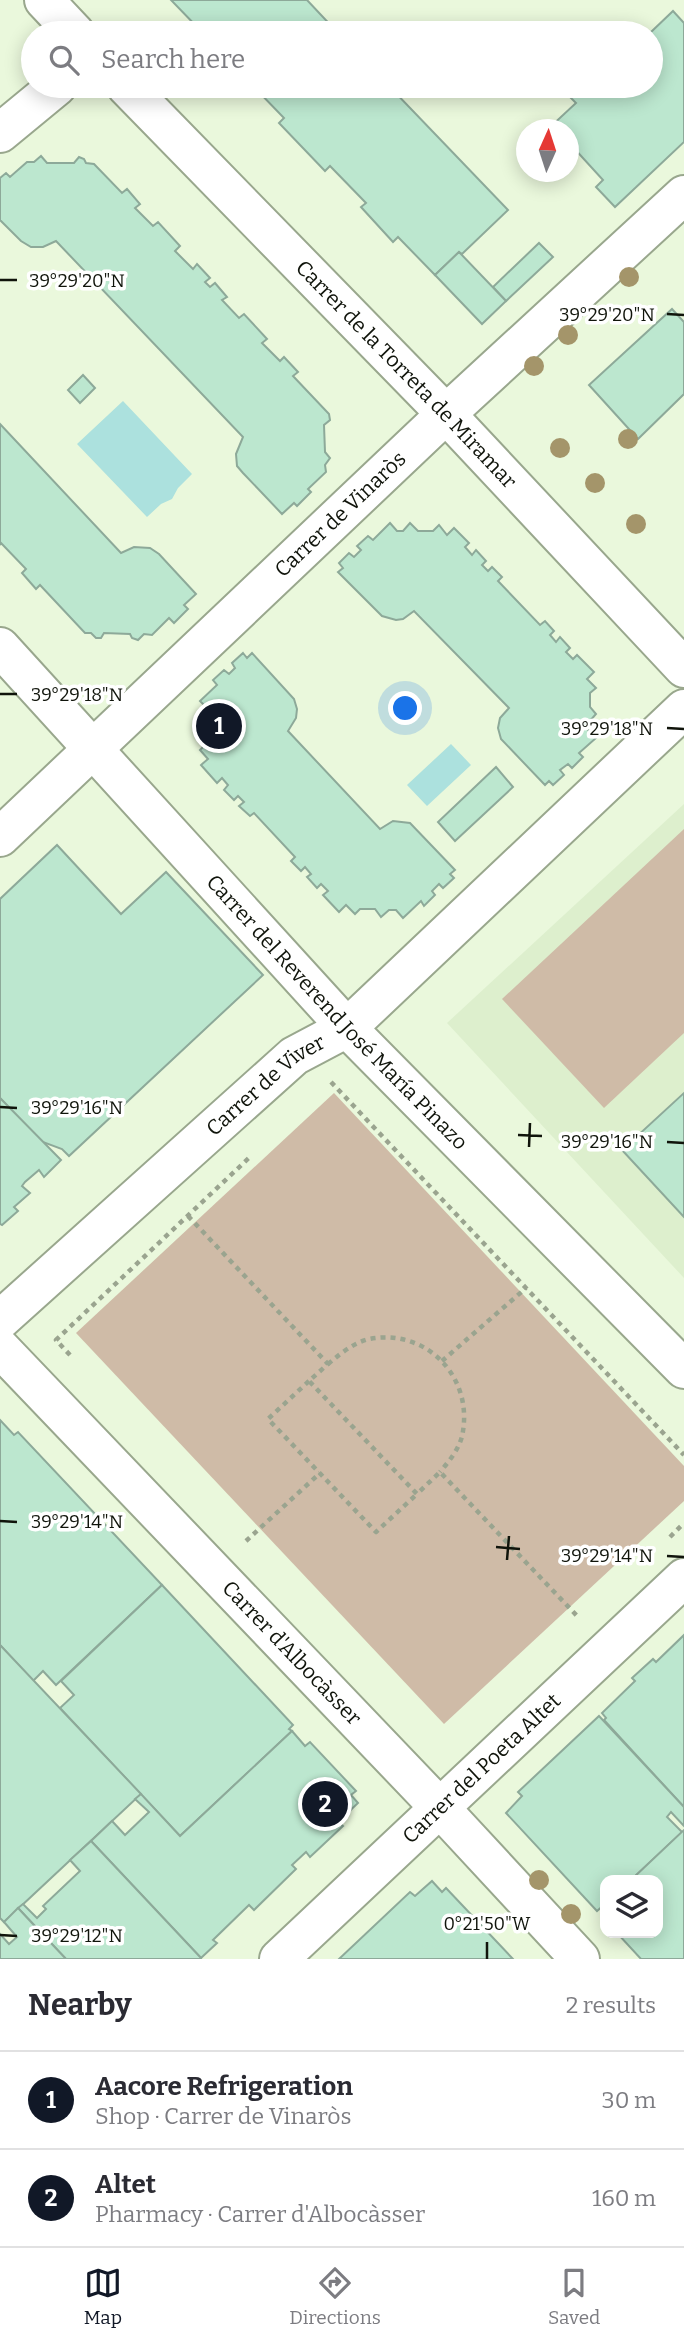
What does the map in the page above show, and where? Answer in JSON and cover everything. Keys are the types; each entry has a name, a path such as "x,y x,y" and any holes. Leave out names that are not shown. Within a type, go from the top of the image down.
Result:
{"street":[{"path":"44,0 64,21"},
{"path":"0,133 42,98"},
{"name":"Carrer de la Torreta de Miramar","path":"138,98 446,414 684,668"},
{"name":"Carrer de Vinaròs","path":"0,836 446,414 684,195"},
{"name":"Carrer del Reverend José María Pinazo","path":"0,648 347,1028 684,1369"},
{"name":"Carrer de Viver","path":"0,1320 294,1056 347,1028 684,709"},
{"name":"Carrer d'Albocàsser","path":"0,1348 440,1808 580,1959"},
{"name":"Carrer del Poeta Altet","path":"279,1959 684,1578"}],"path":[{"path":"321,1090 330,1081 684,1455"},
{"path":"75,1360 56,1340 254,1153"},
{"path":"188,1216 328,1364"},
{"path":"442,1361 526,1288"},
{"path":"390,1337 413,1341 433,1352 442,1361 460,1388 465,1410 459,1444 455,1454 440,1472 376,1532 268,1419 346,1349 367,1340 390,1337"},
{"path":"309,1381 417,1494"},
{"path":"440,1472 581,1620"},
{"path":"237,1531 246,1541 320,1473"},
{"path":"665,1541 684,1523"}],"shaded area":[{"path":"684,804 684,1278 447,1023"},
{"path":"684,829 684,1033 604,1108 502,999"},
{"path":"334,1093 684,1466 684,1501 444,1724 76,1333"}],"water":[{"path":"123,401 192,474 178,488 172,499 161,504 147,517 77,444"},
{"path":"451,744 471,765 427,806 407,785"}],"building":[{"path":"171,0 307,0 327,21 191,21"},
{"path":"673,11 684,23 684,142 615,207 596,187 603,180 579,154 579,119 559,119 576,103 571,98 663,98 663,21"},
{"path":"265,98 401,98 508,210 462,254 459,252 435,275 398,237 393,242 361,207 366,203 330,166 325,171 279,123 284,118"},
{"path":"41,156 47,163 74,163 79,157 86,163 94,164 122,193 127,189 140,204 135,208 153,226 158,222 180,246 175,251 193,269 197,264 210,278 205,282 210,287 215,283 227,297 222,300 239,318 244,314 267,339 262,343 280,361 284,357 298,372 293,376 329,414 330,420 324,425 325,452 330,458 325,465 326,472 308,489 311,492 297,506 294,503 282,514 243,473 237,466 236,454 243,437 56,241 43,247 31,247 0,220 0,178 6,173 10,177 27,162 34,162"},
{"path":"539,243 553,257 506,301 493,287"},
{"path":"459,252 506,301 482,324 435,275"},
{"path":"672,309 684,322 684,394 638,439 589,385"},
{"path":"83,375 95,388 80,403 68,390"},
{"path":"0,424 121,553 134,547 150,548 159,554 196,594 184,605 188,609 174,623 169,618 152,635 144,634 138,640 130,634 104,633 101,638 96,638 91,633 85,633 40,585 36,589 22,573 26,569 1,543 0,545"},
{"path":"390,523 397,531 403,531 410,523 418,531 433,531 439,525 447,535 454,528 469,543 465,547 472,555 476,550 486,561 482,565 488,571 492,567 502,577 498,581 540,625 545,621 554,631 550,635 556,642 560,637 570,648 566,652 573,659 577,655 594,672 587,679 596,688 590,693 590,707 596,714 589,722 588,730 596,738 579,753 583,757 572,768 568,764 560,770 564,775 553,785 549,781 545,785 501,739 498,728 500,718 509,708 414,611 403,619 382,616 338,572 343,568 339,563 349,553 354,557 361,550 357,546 368,536 373,540"},
{"path":"243,653 247,658 252,653 294,699 296,718 288,731 380,829 393,821 410,823 455,870 450,874 454,878 443,888 439,884 432,891 435,895 424,906 421,901 403,918 396,910 389,910 381,917 375,909 360,909 355,914 346,905 339,912 323,895 328,891 321,884 317,888 307,877 311,874 305,867 301,871 291,861 295,857 254,813 250,816 239,806 244,802 238,796 234,800 224,790 228,785 222,778 217,783 201,765 208,759 200,750 205,745 206,731 199,723 207,716 207,708 200,701 217,685 213,680 224,670 229,674 235,668 232,663"},
{"path":"496,767 513,787 455,841 438,822"},
{"path":"57,845 121,914 166,872 263,975 69,1156 62,1149 40,1141 0,1098 0,899"},
{"path":"684,1093 684,1217 622,1150"},
{"path":"0,1098 61,1160 44,1177 39,1170 25,1182 22,1186 30,1193 14,1207 18,1211 2,1225 0,1224"},
{"path":"0,1420 14,1435 18,1432 162,1585 56,1685 43,1671 33,1681 0,1645"},
{"path":"162,1585 293,1725 289,1729 292,1731 180,1836 60,1708 74,1695 61,1681"},
{"path":"684,1635 684,1807 604,1720 606,1718 602,1713 635,1681 632,1678 653,1659 656,1662"},
{"path":"0,1645 141,1794 4,1922 0,1918"},
{"path":"599,1716 684,1807 684,1826 671,1812 667,1817 682,1832 636,1875 600,1875 600,1908 597,1911 506,1813 522,1796 518,1792"},
{"path":"292,1731 305,1746 310,1742 356,1791 351,1795 358,1803 338,1822 343,1826 310,1857 306,1852 292,1865 296,1869 254,1910 249,1905 213,1940 217,1943 201,1958 91,1841 112,1821 125,1835 149,1812 135,1799 141,1794 180,1836"},
{"path":"684,1830 684,1959 641,1959 622,1938 663,1938 663,1875 636,1875"},
{"path":"91,1841 200,1959 66,1959 18,1908 23,1904 37,1918 46,1909 43,1906 80,1871 70,1860"},
{"path":"432,1881 442,1892 446,1888 513,1959 339,1959 410,1892 415,1896"},
{"path":"18,1908 66,1959 0,1959 0,1934 9,1944 17,1937 4,1922"}],"place":[{"name":"Aacore Refrigeration","path":"219,726"},
{"name":"Altet","path":"325,1804"}]}
